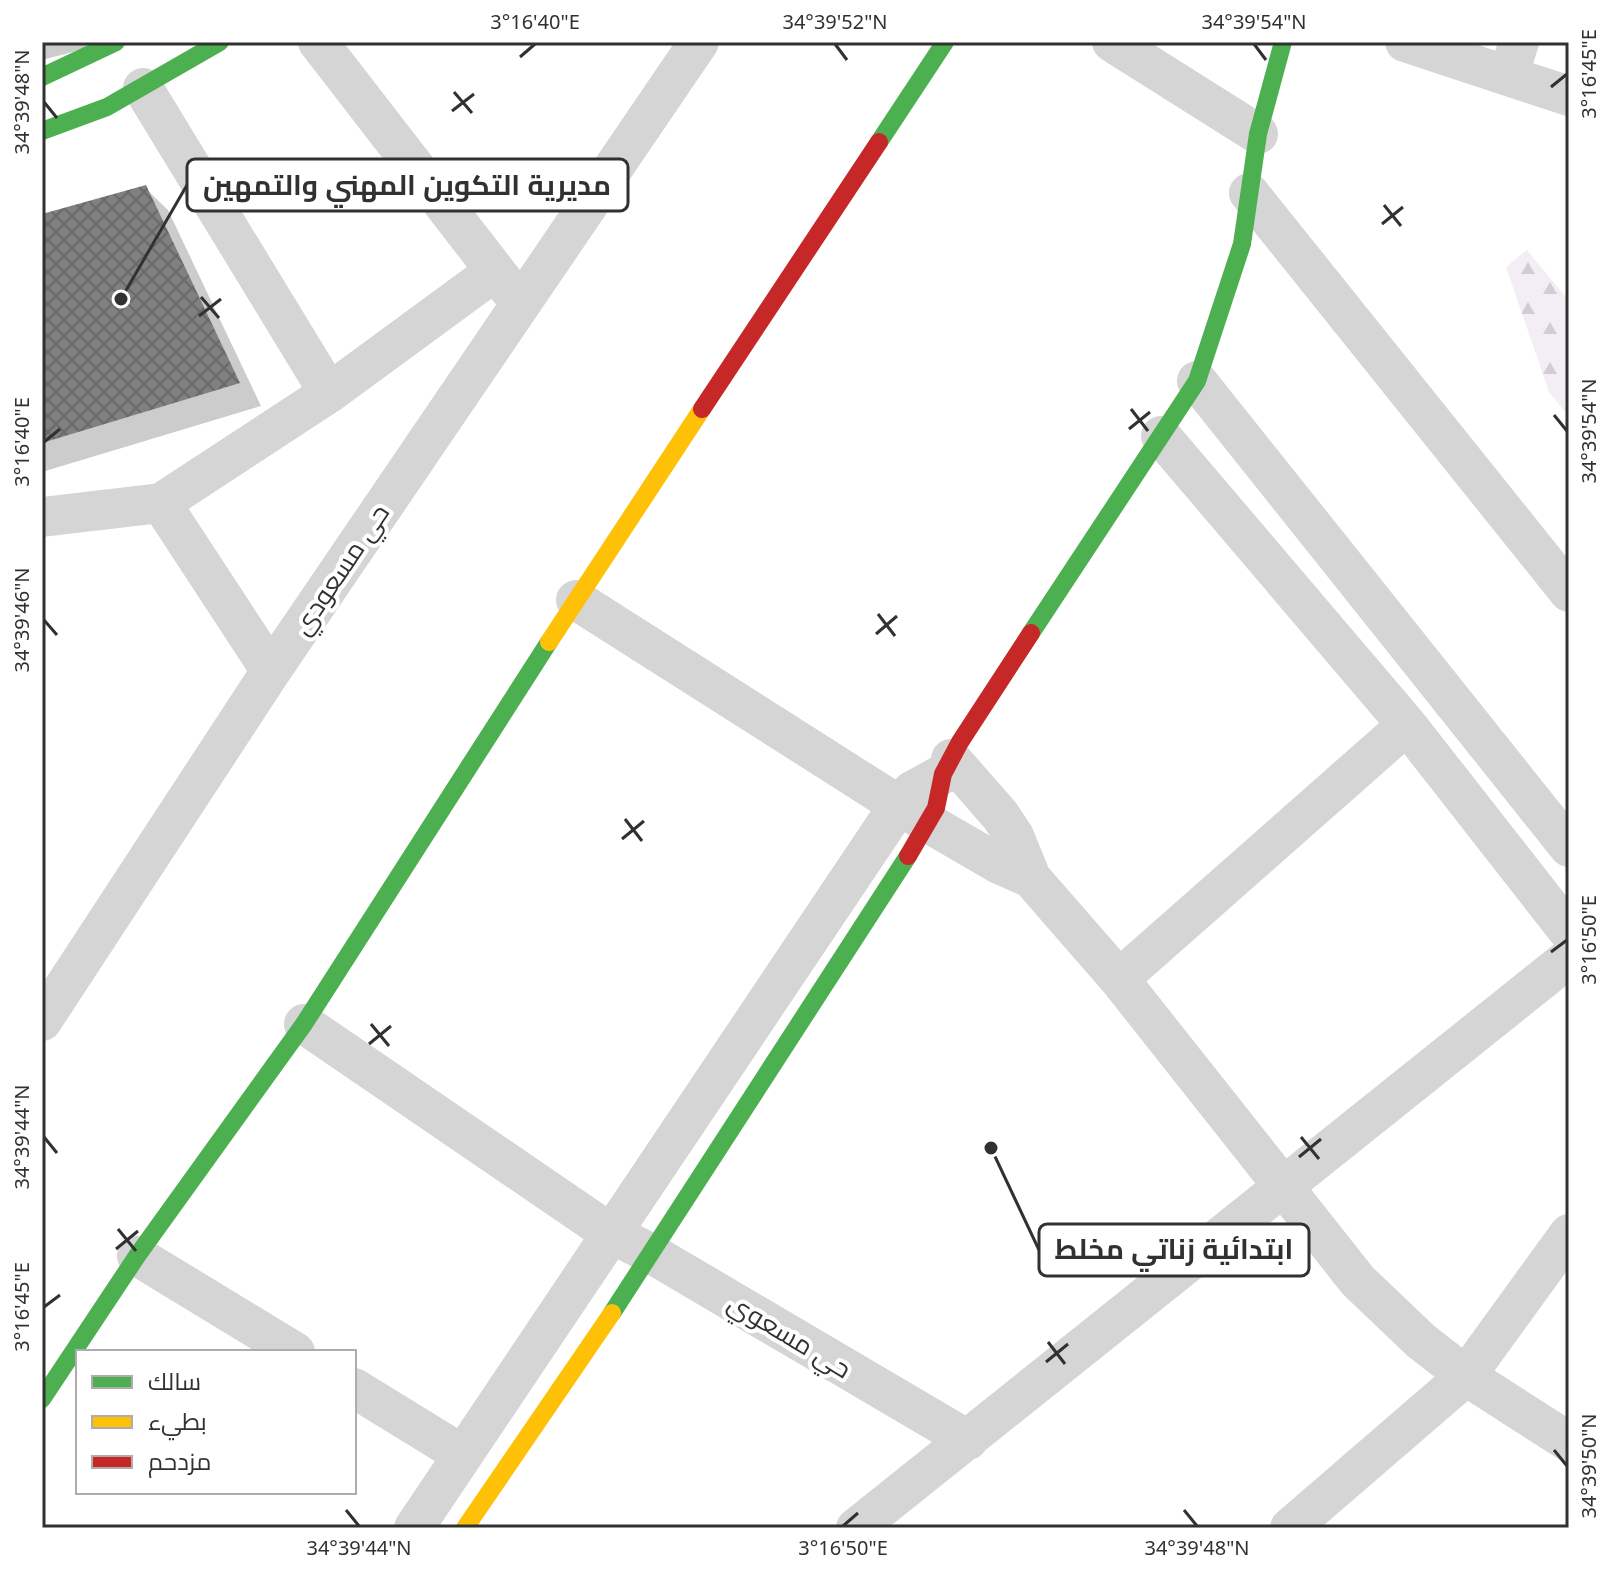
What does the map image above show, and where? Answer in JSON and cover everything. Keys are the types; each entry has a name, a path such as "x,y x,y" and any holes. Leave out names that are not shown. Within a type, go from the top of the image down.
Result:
{"street":[{"path":"42,77 116,42"},
{"path":"42,131 107,107 220,42"},
{"path":"318,42 494,272 521,302"},
{"name":"حي مسعودي","path":"161,503 271,671 699,42"},
{"path":"42,1399 137,1256 304,1024 576,600 945,42"},
{"path":"1112,42 1258,134"},
{"path":"465,1528 652,1254 914,814 912,791 947,766 1197,381 1242,244 1258,134 1283,42"},
{"path":"1405,42 1514,59 1569,96"},
{"path":"143,88 329,393"},
{"path":"1249,193 1569,592"},
{"path":"42,517 161,503 329,393 494,272"},
{"path":"1197,381 1569,847"},
{"path":"1161,436 1407,725 1569,932"},
{"path":"576,600 914,814 999,864 1031,878"},
{"path":"42,1021 271,671"},
{"path":"1119,979 1407,725"},
{"path":"947,766 1000,815 1014,836 1031,878 1119,979 1358,1281 1421,1341 1466,1376 1569,1442"},
{"path":"414,1528 610,1233 914,814"},
{"path":"882,1520 968,1440 1569,958"},
{"name":"حي مسعوي","path":"304,1024 610,1233 652,1254 968,1440"},
{"path":"1290,1528 1466,1376 1569,1234"},
{"path":"137,1256 292,1350"},
{"path":"356,1389 463,1455"}],"green space":[{"path":"1527,250 1569,301 1569,417 1549,392 1506,267"}],"building":[{"path":"146,185 240,383 42,443 42,214"}],"traffic: fast":[{"path":"42,77 116,42"},
{"path":"42,131 107,107 220,42"},
{"path":"879,142 945,42"},
{"path":"1031,633 1197,381 1242,244 1258,134 1283,42"},
{"path":"42,1399 137,1256 304,1024 549,642"},
{"path":"612,1313 908,856"}],"traffic: slow":[{"path":"549,642 702,409"},
{"path":"465,1528 612,1313"}],"traffic: jam":[{"path":"702,409 879,142"},
{"path":"908,856 936,808 943,774 960,742 1031,633"}],"place":[{"name":"مديرية التكوين المهني والتمهين","path":"121,299"},
{"name":"ابتدائية زناتي مخلط","path":"991,1148"}]}
